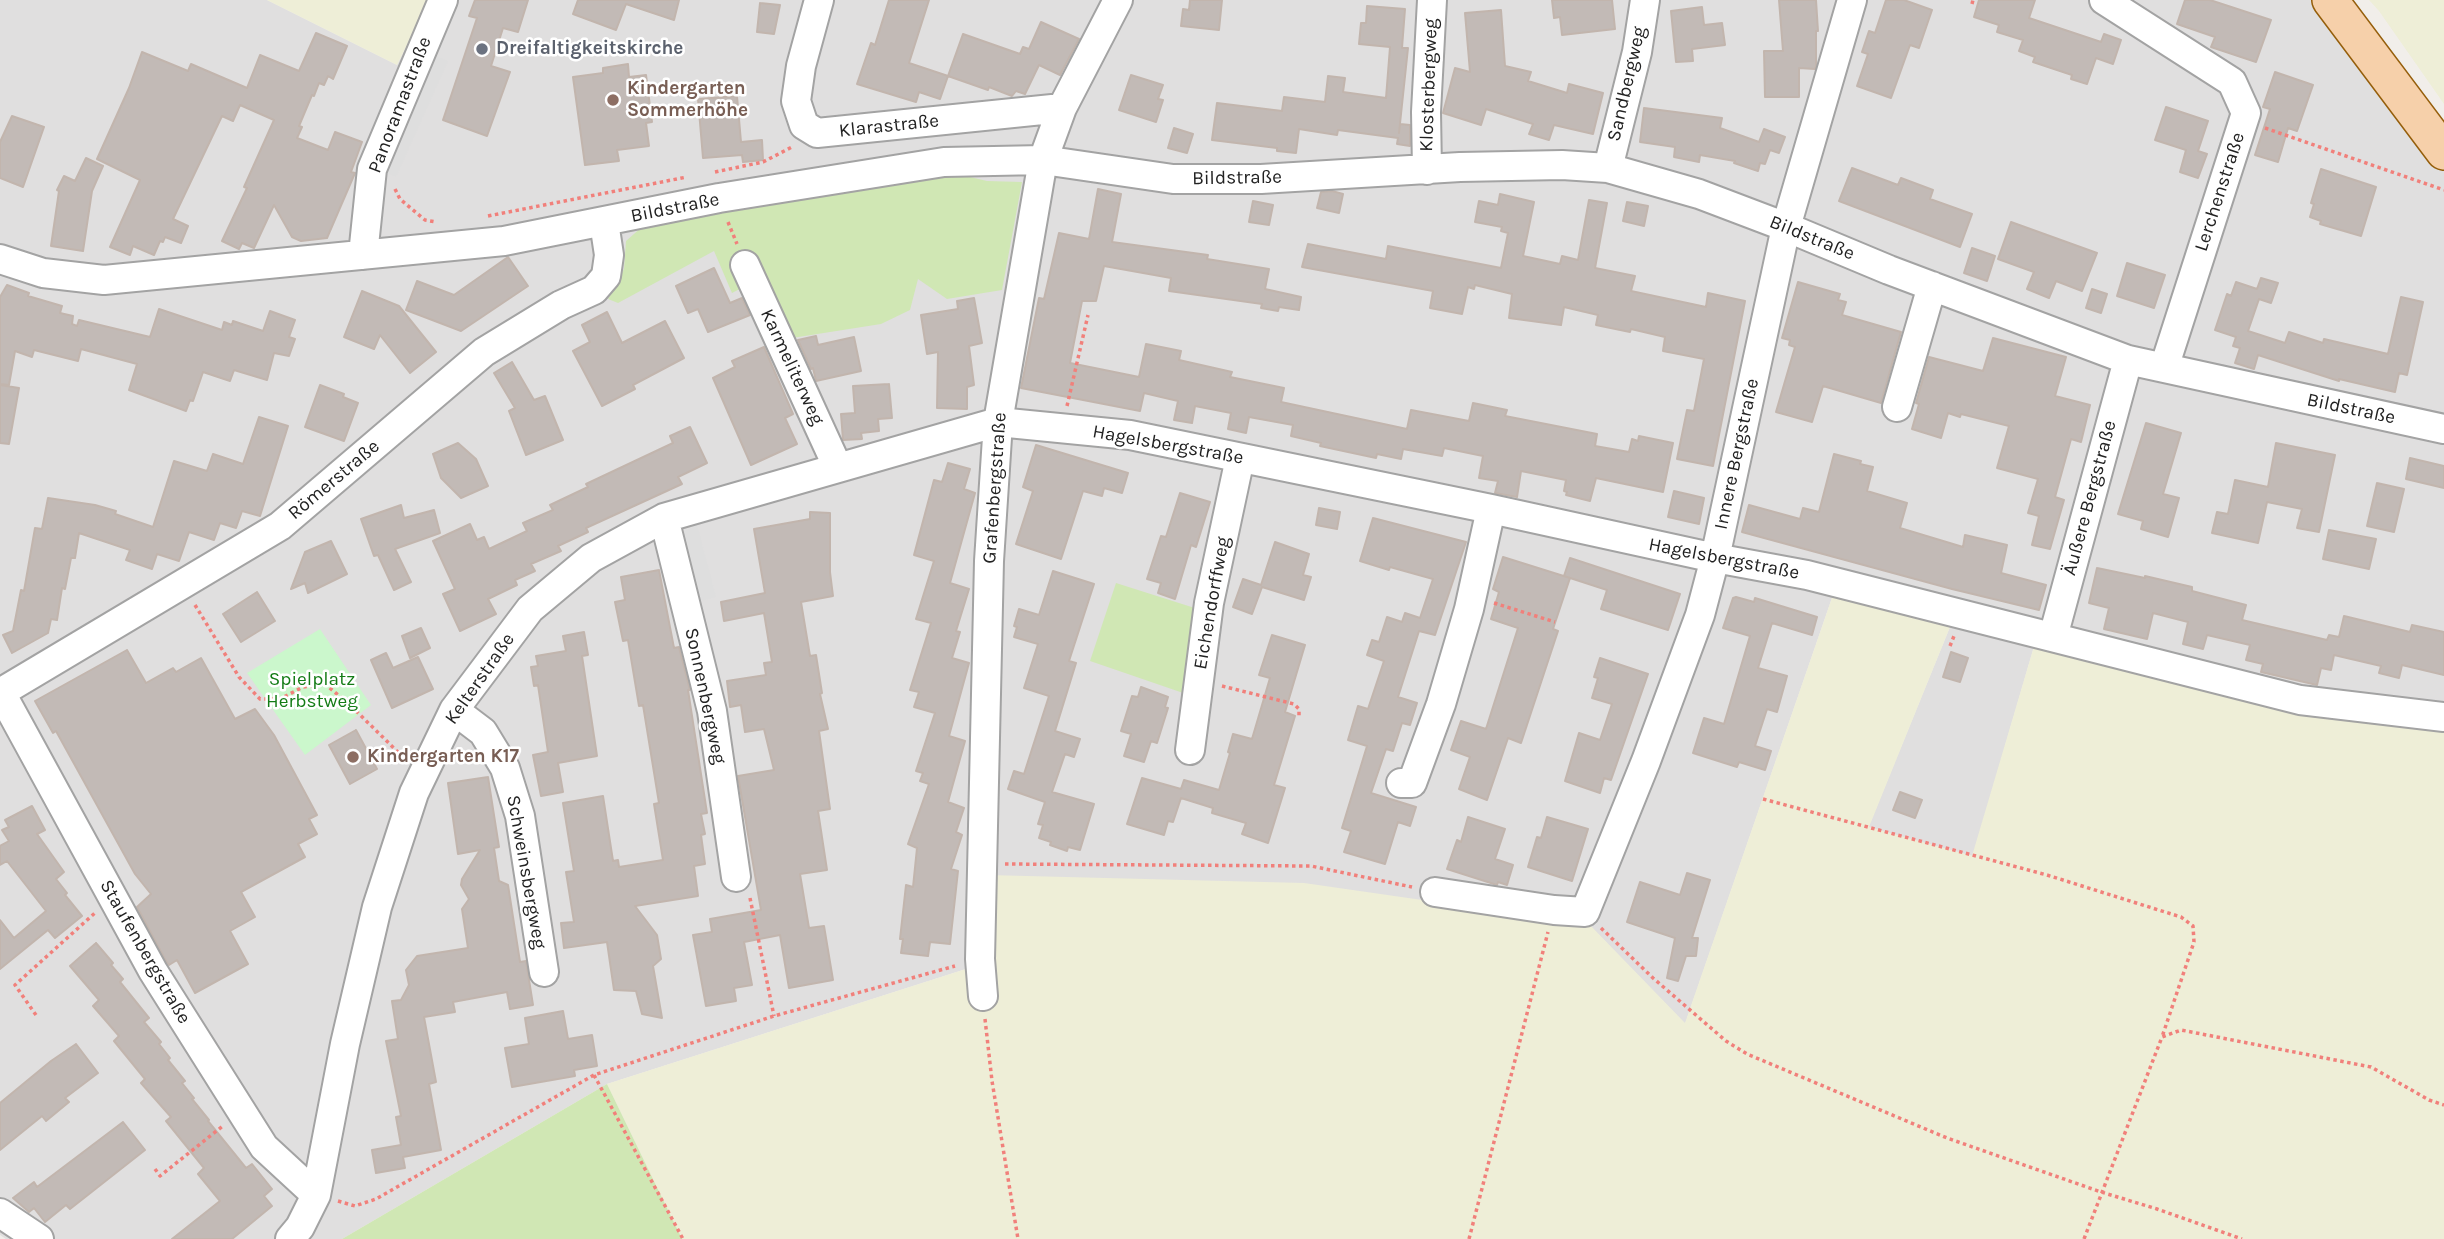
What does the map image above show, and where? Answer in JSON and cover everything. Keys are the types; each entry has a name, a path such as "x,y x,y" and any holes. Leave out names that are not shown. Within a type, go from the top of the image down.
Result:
{"main road":[{"path":"2330,0 2444,152"}],"street":[{"name":"Panoramastraße","path":"363,255 372,169 443,0"},
{"name":"Klarastraße","path":"819,0 800,66 796,101 804,125 817,133 1062,108"},
{"name":"Grafenbergstraße","path":"983,996 980,959 989,561 998,422 1043,160 1062,108 1118,0"},
{"name":"Klosterbergweg","path":"1426,170 1432,0"},
{"name":"Sandbergweg","path":"1608,168 1637,52 1645,0"},
{"name":"Innere Bergstraße","path":"1585,912 1646,761 1700,615 1715,558 1786,227 1852,0"},
{"name":"Lerchenstraße","path":"2104,0 2232,82 2246,113 2164,368"},
{"name":"Bildstraße","path":"0,259 43,273 104,280 504,241 604,222 714,185 944,162 1043,160 1173,179 1261,179 1562,165 1608,168 1699,194 2128,360 2444,429"},
{"name":"Römerstraße","path":"0,692 280,526 484,352 561,305 594,290 606,276 608,256 604,222"},
{"name":"Karmeliterweg","path":"745,265 838,468"},
{"path":"1897,407 1932,286"},
{"name":"Äußere Bergstraße","path":"2053,637 2128,360"},
{"name":"Hagelsbergstraße","path":"998,422 1130,435 1807,575 2300,700 2444,717"},
{"name":"Kelterstraße","path":"290,1239 300,1227 316,1195 345,1045 377,907 414,793 454,710 530,609 591,558 664,518 998,422"},
{"name":"Eichendorffweg","path":"1190,750 1209,603 1240,458"},
{"path":"1401,783 1412,783 1441,704 1492,509"},
{"name":"Sonnenbergweg","path":"664,518 712,711 736,877"},
{"name":"Staufenbergstraße","path":"0,692 153,971 264,1147 316,1195"},
{"name":"Schweinsbergweg","path":"454,710 483,732 505,768 520,816 544,972"},
{"path":"1434,892 1585,912"},
{"path":"0,1213 39,1239"}],"path":[{"path":"2243,120 2444,190"},
{"path":"745,265 714,185 817,133"},
{"path":"372,169 392,181 400,199 425,220 444,223"},
{"path":"485,216 697,175"},
{"path":"1061,428 1088,315"},
{"path":"184,585 239,677 260,699 280,699 303,687 326,684 422,777"},
{"path":"1471,597 1555,622"},
{"path":"1199,682 1294,704 1299,709 1299,717"},
{"path":"1763,799 2047,876 2181,917 2193,926 2194,942 2162,1037 2084,1239"},
{"path":"983,864 1311,866 1434,892"},
{"path":"736,877 747,885 774,1016"},
{"path":"36,1015 15,985 112,896"},
{"path":"1469,1239 1554,910"},
{"path":"1585,912 1653,978 1726,1041 1747,1054 1947,1138 2242,1239"},
{"path":"316,1195 355,1206 376,1199 594,1075 774,1016 980,959"},
{"path":"983,996 992,1082 1018,1239"},
{"path":"2162,1037 2182,1030 2371,1067 2429,1100 2444,1104"},
{"path":"594,1075 683,1239"},
{"path":"155,1169 160,1176 241,1111"}],"shaded area":[{"path":"0,0 267,0 397,65 429,0 2343,0 2444,122 2444,725 2270,707 2035,643 1973,856 1868,828 1952,622 1834,592 1685,1024 1588,924 994,960 607,1084 342,1239 6,1239 0,1235"},
{"path":"431,54 448,61 396,177 380,170"},
{"path":"697,525 716,597 698,602 680,540 683,532"}],"green space":[{"path":"267,0 429,0 397,65"},
{"path":"2369,0 2444,0 2444,104 2379,11"},
{"path":"949,172 987,181 1022,182 1002,290 947,299 918,279 910,310 881,324 792,338 759,279 732,293 714,251 618,303 608,299 624,269 626,241 643,226"},
{"path":"1116,583 1201,610 1189,695 1090,661"},
{"path":"1834,592 1952,622 1869,827 1972,856 2035,643 2270,707 2444,725 2444,1239 682,1239 607,1084 994,960 987,875 1304,883 1589,924 1685,1023"},
{"name":"Spielplatz Herbstweg","path":"320,629 371,705 305,755 247,673"},
{"path":"607,1084 682,1239 342,1239"}],"building":[{"path":"475,0 528,0 518,32 503,28 491,66 510,72 487,136 443,120 477,18 469,16"},
{"path":"578,0 679,0 674,20 626,4 616,30 573,14"},
{"path":"889,0 929,0 909,63 948,76 940,99 919,92 916,102 857,84 871,43 875,45"},
{"path":"1190,0 1222,0 1219,30 1181,26 1183,9 1189,10"},
{"path":"1552,0 1612,0 1615,29 1562,35 1560,17 1554,18"},
{"path":"1779,0 1816,0 1816,66 1815,69 1799,68 1799,97 1765,97 1764,51 1783,51"},
{"path":"1886,0 1904,0 1932,10 1919,48 1910,45 1891,98 1857,86 1868,54 1862,52 1869,31 1875,33"},
{"path":"1979,0 2035,0 2029,18 2101,42 2104,34 2121,40 2113,64 2096,58 2087,84 2071,79 2072,75 2033,62 2035,57 2019,51 2023,40 1997,32 1999,25 1974,17"},
{"path":"2185,0 2210,0 2271,20 2256,62 2211,47 2215,37 2177,24"},
{"path":"760,3 780,5 774,34 757,32"},
{"path":"1367,6 1405,9 1402,48 1408,48 1399,133 1400,124 1410,125 1410,146 1397,144 1398,138 1338,130 1337,135 1299,129 1296,153 1212,140 1217,103 1282,111 1284,97 1325,102 1328,76 1345,78 1343,92 1386,98 1390,47 1359,44 1361,23 1366,23"},
{"path":"1702,7 1704,25 1722,23 1725,45 1692,49 1693,61 1676,62 1671,11"},
{"path":"1501,10 1505,66 1531,72 1528,81 1567,93 1569,84 1603,93 1593,134 1554,125 1549,140 1529,134 1533,124 1486,109 1481,125 1443,113 1455,68 1470,72 1465,13"},
{"path":"1041,22 1079,39 1060,75 1039,65 1025,94 1016,91 1012,96 948,76 963,34 1020,54 1023,47 1029,49"},
{"path":"316,33 347,46 333,79 328,76 324,85 319,83 314,96 312,95 297,138 328,150 335,132 362,142 351,172 355,173 327,238 301,241 292,237 274,205 254,248 242,243 239,249 222,241 274,120 240,105 233,121 222,116 173,219 188,226 181,243 165,237 163,242 160,241 154,255 133,246 130,255 110,247 140,180 97,159 142,52 188,71 191,64 247,88 260,55 299,71"},
{"name":"Kindergarten Sommerhöhe","path":"628,64 629,77 646,75 652,122 646,123 649,146 617,150 619,161 585,165 573,77 603,73 603,68"},
{"path":"2275,72 2313,85 2297,131 2288,128 2278,162 2255,155 2270,109 2263,107"},
{"path":"1131,75 1163,85 1158,99 1163,100 1156,122 1119,110"},
{"path":"737,96 741,142 762,140 763,160 743,162 742,155 703,158 698,99"},
{"path":"2166,107 2208,121 2198,151 2207,154 2198,178 2180,172 2186,150 2155,140"},
{"path":"1644,108 1722,118 1720,128 1759,142 1764,129 1785,137 1779,153 1770,150 1765,164 1760,163 1758,171 1734,163 1735,161 1700,155 1699,162 1674,157 1675,147 1640,142"},
{"path":"12,116 44,127 23,187 0,178 0,142"},
{"path":"1174,128 1193,134 1187,153 1168,148"},
{"path":"86,158 103,166 92,191 83,251 51,246 57,190 64,176 75,181"},
{"path":"1852,168 1898,185 1901,178 1933,190 1930,199 1972,214 1960,247 1839,201"},
{"path":"2321,169 2376,187 2361,236 2320,224 2321,221 2310,217 2314,204 2311,203"},
{"path":"1098,189 1121,194 1112,242 1208,255 1207,259 1269,269 1265,289 1301,297 1299,310 1279,307 1278,311 1261,308 1262,304 1169,291 1171,278 1104,266 1096,301 1082,301 1070,363 1139,377 1146,344 1181,351 1179,360 1232,372 1230,377 1284,388 1281,402 1407,429 1411,410 1469,421 1473,403 1507,410 1505,416 1597,434 1595,446 1629,452 1632,439 1638,441 1639,436 1673,443 1663,492 1596,478 1590,501 1566,495 1566,480 1521,471 1517,497 1495,493 1498,481 1479,478 1483,456 1444,448 1442,456 1403,449 1401,459 1377,454 1376,458 1320,446 1321,443 1291,436 1293,425 1249,417 1246,433 1228,429 1231,413 1195,406 1192,423 1174,420 1178,401 1144,393 1140,411 1021,388 1039,298 1044,299 1059,233 1089,239"},
{"path":"1321,192 1343,194 1339,213 1317,208"},
{"path":"1500,194 1534,202 1523,256 1560,264 1562,256 1578,260 1589,200 1607,203 1595,268 1635,276 1631,291 1706,307 1708,293 1745,301 1713,466 1677,459 1687,410 1694,411 1704,359 1663,351 1665,337 1596,325 1598,315 1564,307 1561,325 1509,318 1512,294 1475,285 1474,289 1468,287 1462,314 1430,308 1433,291 1302,267 1308,244 1386,259 1388,246 1501,268 1508,233 1501,231 1502,227 1475,222 1479,201 1498,205"},
{"path":"1253,201 1273,205 1269,225 1249,222"},
{"path":"1627,202 1648,206 1644,226 1623,221"},
{"path":"2011,222 2097,253 2082,291 2056,281 2049,298 2027,289 2034,272 1998,259"},
{"path":"1972,248 1995,256 1987,281 1964,273"},
{"path":"508,257 528,286 461,331 406,310 417,281 454,295"},
{"path":"2127,263 2165,275 2154,308 2117,296"},
{"path":"714,268 730,303 742,298 750,315 708,332 698,309 688,313 676,286"},
{"path":"2261,278 2278,283 2271,303 2259,299 2248,331 2285,343 2289,332 2323,343 2324,339 2388,354 2401,297 2423,302 2407,375 2399,373 2395,392 2339,381 2258,355 2254,369 2235,363 2240,348 2233,346 2236,337 2215,330 2227,294 2231,296 2236,282 2257,289"},
{"path":"1798,282 1840,294 1838,300 1846,302 1842,315 1901,332 1881,403 1823,386 1812,422 1776,412 1795,347 1789,345 1790,340 1782,338"},
{"path":"7,285 29,293 28,296 62,306 60,313 73,316 72,324 77,326 79,320 150,337 159,309 222,330 224,322 232,325 233,321 263,331 270,311 295,320 289,337 295,339 289,356 274,353 267,380 234,370 230,381 203,372 193,401 190,400 186,411 129,390 137,364 81,349 78,361 34,350 32,357 15,351 9,385 0,384 0,297"},
{"path":"2092,289 2107,294 2101,313 2086,308"},
{"path":"362,291 399,306 436,352 410,373 380,335 374,349 344,337"},
{"path":"974,298 982,343 969,346 974,385 967,387 967,409 937,408 938,352 927,354 921,315 958,309 957,301"},
{"path":"607,312 622,343 665,321 684,358 633,385 635,389 602,406 573,351 590,342 582,325"},
{"path":"816,336 818,345 854,337 861,371 816,381 813,368 811,369 798,340"},
{"path":"1993,338 2066,357 2055,396 2090,405 2081,442 2071,439 2055,497 2064,500 2050,549 2032,545 2039,516 2028,513 2038,479 1997,468 2009,426 1948,413 1941,438 1912,429 1929,357 1983,371"},
{"path":"764,347 793,414 785,418 797,444 751,465 713,378 735,367 732,361"},
{"path":"512,362 534,400 545,396 563,440 526,455 509,411 515,408 494,373"},
{"path":"889,384 892,418 878,419 879,431 861,433 862,439 843,440 841,414 855,413 853,386"},
{"path":"0,385 19,388 9,444 0,443"},
{"path":"320,385 344,394 343,397 358,403 344,441 305,427"},
{"path":"259,417 288,426 260,516 242,511 236,528 220,523 214,540 189,532 179,561 157,554 152,569 126,560 130,550 79,533 75,558 71,558 65,589 62,588 57,620 51,619 48,633 12,653 3,635 13,631 21,590 24,591 35,528 42,529 48,498 95,505 153,527 174,461 207,471 213,454 243,464"},
{"path":"2146,423 2181,433 2163,494 2179,498 2168,537 2141,529 2143,521 2118,514"},
{"path":"690,427 707,463 678,477 682,484 586,528 588,532 558,546 561,551 531,564 535,571 515,580 517,585 488,599 496,614 460,631 443,594 455,589 433,541 470,524 477,540 484,537 489,549 527,531 523,523 553,510 550,505 588,487 586,484 673,443 670,436"},
{"path":"458,443 476,459 488,486 461,498 441,478 433,454"},
{"path":"2276,443 2335,455 2319,532 2297,528 2302,509 2267,502 2258,543 2212,533 2217,512 2228,514 2235,480 2268,487"},
{"path":"1036,445 1128,473 1122,493 1104,488 1102,496 1083,491 1061,559 1016,544 1033,491 1023,487"},
{"path":"1834,454 1873,467 1867,491 1907,503 1900,528 1963,547 1965,535 2007,545 2001,573 2046,585 2039,610 1742,532 1749,505 1800,519 1803,508 1819,512"},
{"path":"2410,458 2444,466 2444,488 2406,479"},
{"path":"948,463 970,469 964,489 975,493 950,583 969,589 956,631 960,632 952,658 969,663 949,736 965,741 948,802 964,808 956,832 962,835 951,869 958,871 950,944 930,942 928,956 901,953 903,939 900,939 906,885 913,887 917,848 908,844 929,784 920,781 923,773 916,771 935,713 914,707 919,692 910,690 931,623 916,619 934,561 914,555 934,480 942,482"},
{"path":"2377,483 2404,489 2394,532 2367,526"},
{"path":"1674,491 1704,498 1699,524 1668,517"},
{"path":"1180,493 1210,502 1196,547 1191,545 1175,599 1158,593 1161,583 1147,579 1161,536 1166,537"},
{"path":"401,505 404,518 434,510 440,533 395,549 411,582 394,590 378,555 374,556 361,519"},
{"path":"1319,508 1340,512 1337,529 1316,525"},
{"path":"810,512 830,513 830,572 833,596 801,602 810,656 816,655 820,694 828,729 819,731 830,809 818,811 827,870 800,874 809,928 824,926 833,980 789,988 780,935 744,942 752,985 734,988 736,1001 706,1006 693,935 712,932 710,919 761,910 738,776 774,770 764,729 745,732 741,705 730,707 727,681 766,675 764,663 772,662 764,613 724,621 721,602 765,593 754,529 810,519"},
{"path":"1373,518 1466,542 1435,635 1419,631 1398,697 1417,703 1410,725 1402,723 1393,751 1386,749 1371,793 1416,807 1410,826 1398,822 1385,864 1344,852 1351,831 1342,828 1367,746 1348,740 1358,706 1368,709 1384,661 1367,655 1372,640 1379,642 1387,617 1402,622 1405,613 1420,618 1433,579 1360,561"},
{"path":"2329,530 2376,539 2369,569 2323,559"},
{"path":"331,541 347,574 308,593 305,583 291,589 305,552"},
{"path":"1275,542 1309,554 1303,575 1311,577 1304,600 1262,587 1252,614 1233,607 1243,579 1261,585"},
{"path":"1503,557 1570,578 1553,629 1558,631 1521,743 1508,738 1487,800 1459,789 1470,757 1451,750 1461,721 1486,729 1518,628 1491,619 1499,592 1493,589"},
{"path":"1570,558 1680,594 1668,630 1601,609 1607,590 1564,576"},
{"path":"2097,568 2192,587 2192,591 2246,605 2242,620 2327,640 2329,635 2339,637 2344,616 2410,632 2412,625 2444,632 2444,675 2402,665 2399,678 2379,673 2381,666 2334,655 2331,670 2321,668 2317,685 2261,672 2263,664 2246,660 2250,645 2207,635 2203,649 2183,644 2188,622 2153,613 2147,639 2104,629 2109,608 2089,603"},
{"path":"659,570 674,648 679,647 690,690 707,813 701,814 705,834 701,835 705,864 694,866 698,896 635,906 657,935 661,959 653,966 662,1018 642,1014 636,991 614,990 607,942 564,948 561,923 574,922 566,872 574,871 563,803 603,796 613,861 618,860 619,867 663,860 654,804 659,803 643,705 639,706 628,640 623,641 615,602 625,600 621,577"},
{"path":"1053,571 1094,584 1069,661 1076,663 1055,731 1080,739 1074,757 1065,754 1052,792 1094,804 1080,850 1068,847 1067,851 1039,838 1043,825 1038,824 1045,802 1008,789 1014,771 1024,774 1049,696 1024,688 1038,644 1014,637 1017,627 1014,626 1019,609 1039,615"},
{"path":"257,592 275,621 241,642 223,614"},
{"path":"1733,598 1754,602 1755,598 1817,617 1812,635 1772,623 1758,668 1787,676 1777,712 1767,709 1755,746 1771,751 1765,770 1739,762 1737,767 1693,753 1704,718 1724,724 1750,636 1723,628"},
{"path":"421,628 430,648 410,658 402,636"},
{"path":"584,632 588,655 582,656 597,756 558,763 563,792 541,796 533,755 548,752 538,685 534,686 531,667 538,666 536,656 566,651 563,636"},
{"path":"1272,635 1305,645 1285,712 1295,716 1274,785 1285,788 1268,843 1242,834 1246,823 1212,813 1213,808 1181,798 1173,822 1168,821 1164,835 1127,824 1142,778 1181,789 1184,780 1219,790 1233,734 1252,739 1270,678 1259,675"},
{"path":"127,650 146,683 173,668 176,672 201,658 235,719 255,709 274,735 317,815 309,819 317,834 298,844 305,857 241,892 255,917 230,931 248,964 195,993 177,960 169,965 167,963 137,907 151,894 135,874 56,731 53,733 35,701"},
{"path":"1951,652 1968,658 1960,682 1943,677"},
{"path":"386,653 393,668 418,657 433,689 392,708 371,660"},
{"path":"1600,658 1648,674 1611,780 1604,778 1600,793 1565,781 1579,733 1600,740 1612,704 1592,698 1598,678 1594,677"},
{"path":"1141,687 1168,697 1165,707 1168,708 1157,743 1151,741 1144,762 1124,756 1131,734 1121,731 1132,696 1138,697"},
{"name":"Kindergarten K17","path":"356,730 377,769 350,784 329,745"},
{"path":"488,777 499,847 494,848 499,881 508,885 520,962 526,961 533,1005 510,1009 507,992 453,1002 455,1012 424,1017 436,1082 429,1084 441,1150 403,1157 405,1168 376,1173 372,1150 401,1145 396,1117 401,1116 386,1041 398,1039 392,1001 401,1000 409,985 406,970 417,956 468,948 462,909 469,899 461,885 480,850 458,854 448,783"},
{"path":"1900,792 1922,800 1915,818 1893,810"},
{"path":"32,806 45,830 37,834 64,872 56,879 82,916 55,938 48,930 0,969 0,920 14,938 46,911 7,861 0,865 0,846 9,841 2,830 9,827 5,820"},
{"path":"1468,817 1505,829 1495,859 1513,865 1507,885 1498,882 1497,885 1447,869 1457,840 1461,842"},
{"path":"1547,817 1588,829 1572,881 1528,867 1537,837 1541,838"},
{"path":"1687,873 1710,880 1692,938 1698,938 1696,956 1686,956 1678,981 1667,978 1675,938 1627,922 1640,882 1680,895"},
{"path":"96,943 123,979 120,982 149,1018 144,1022 161,1042 159,1044 185,1081 182,1083 194,1098 192,1099 246,1168 252,1164 272,1189 264,1196 272,1206 232,1239 172,1239 220,1201 198,1174 204,1168 166,1121 171,1117 141,1083 145,1079 114,1041 119,1036 93,1006 99,1000 70,966"},
{"path":"563,1011 568,1039 592,1035 597,1066 574,1070 575,1076 512,1087 505,1048 529,1044 525,1018"},
{"path":"76,1044 98,1073 65,1098 69,1102 46,1121 42,1116 0,1150 0,1103"},
{"path":"123,1122 145,1150 70,1209 66,1205 45,1222 34,1208 29,1212 13,1198 34,1182 37,1187"}],"place":[{"name":"Dreifaltigkeitskirche","path":"482,49"},
{"name":"Kindergarten Sommerhöhe","path":"613,100"},
{"name":"Kindergarten K17","path":"353,757"}]}
